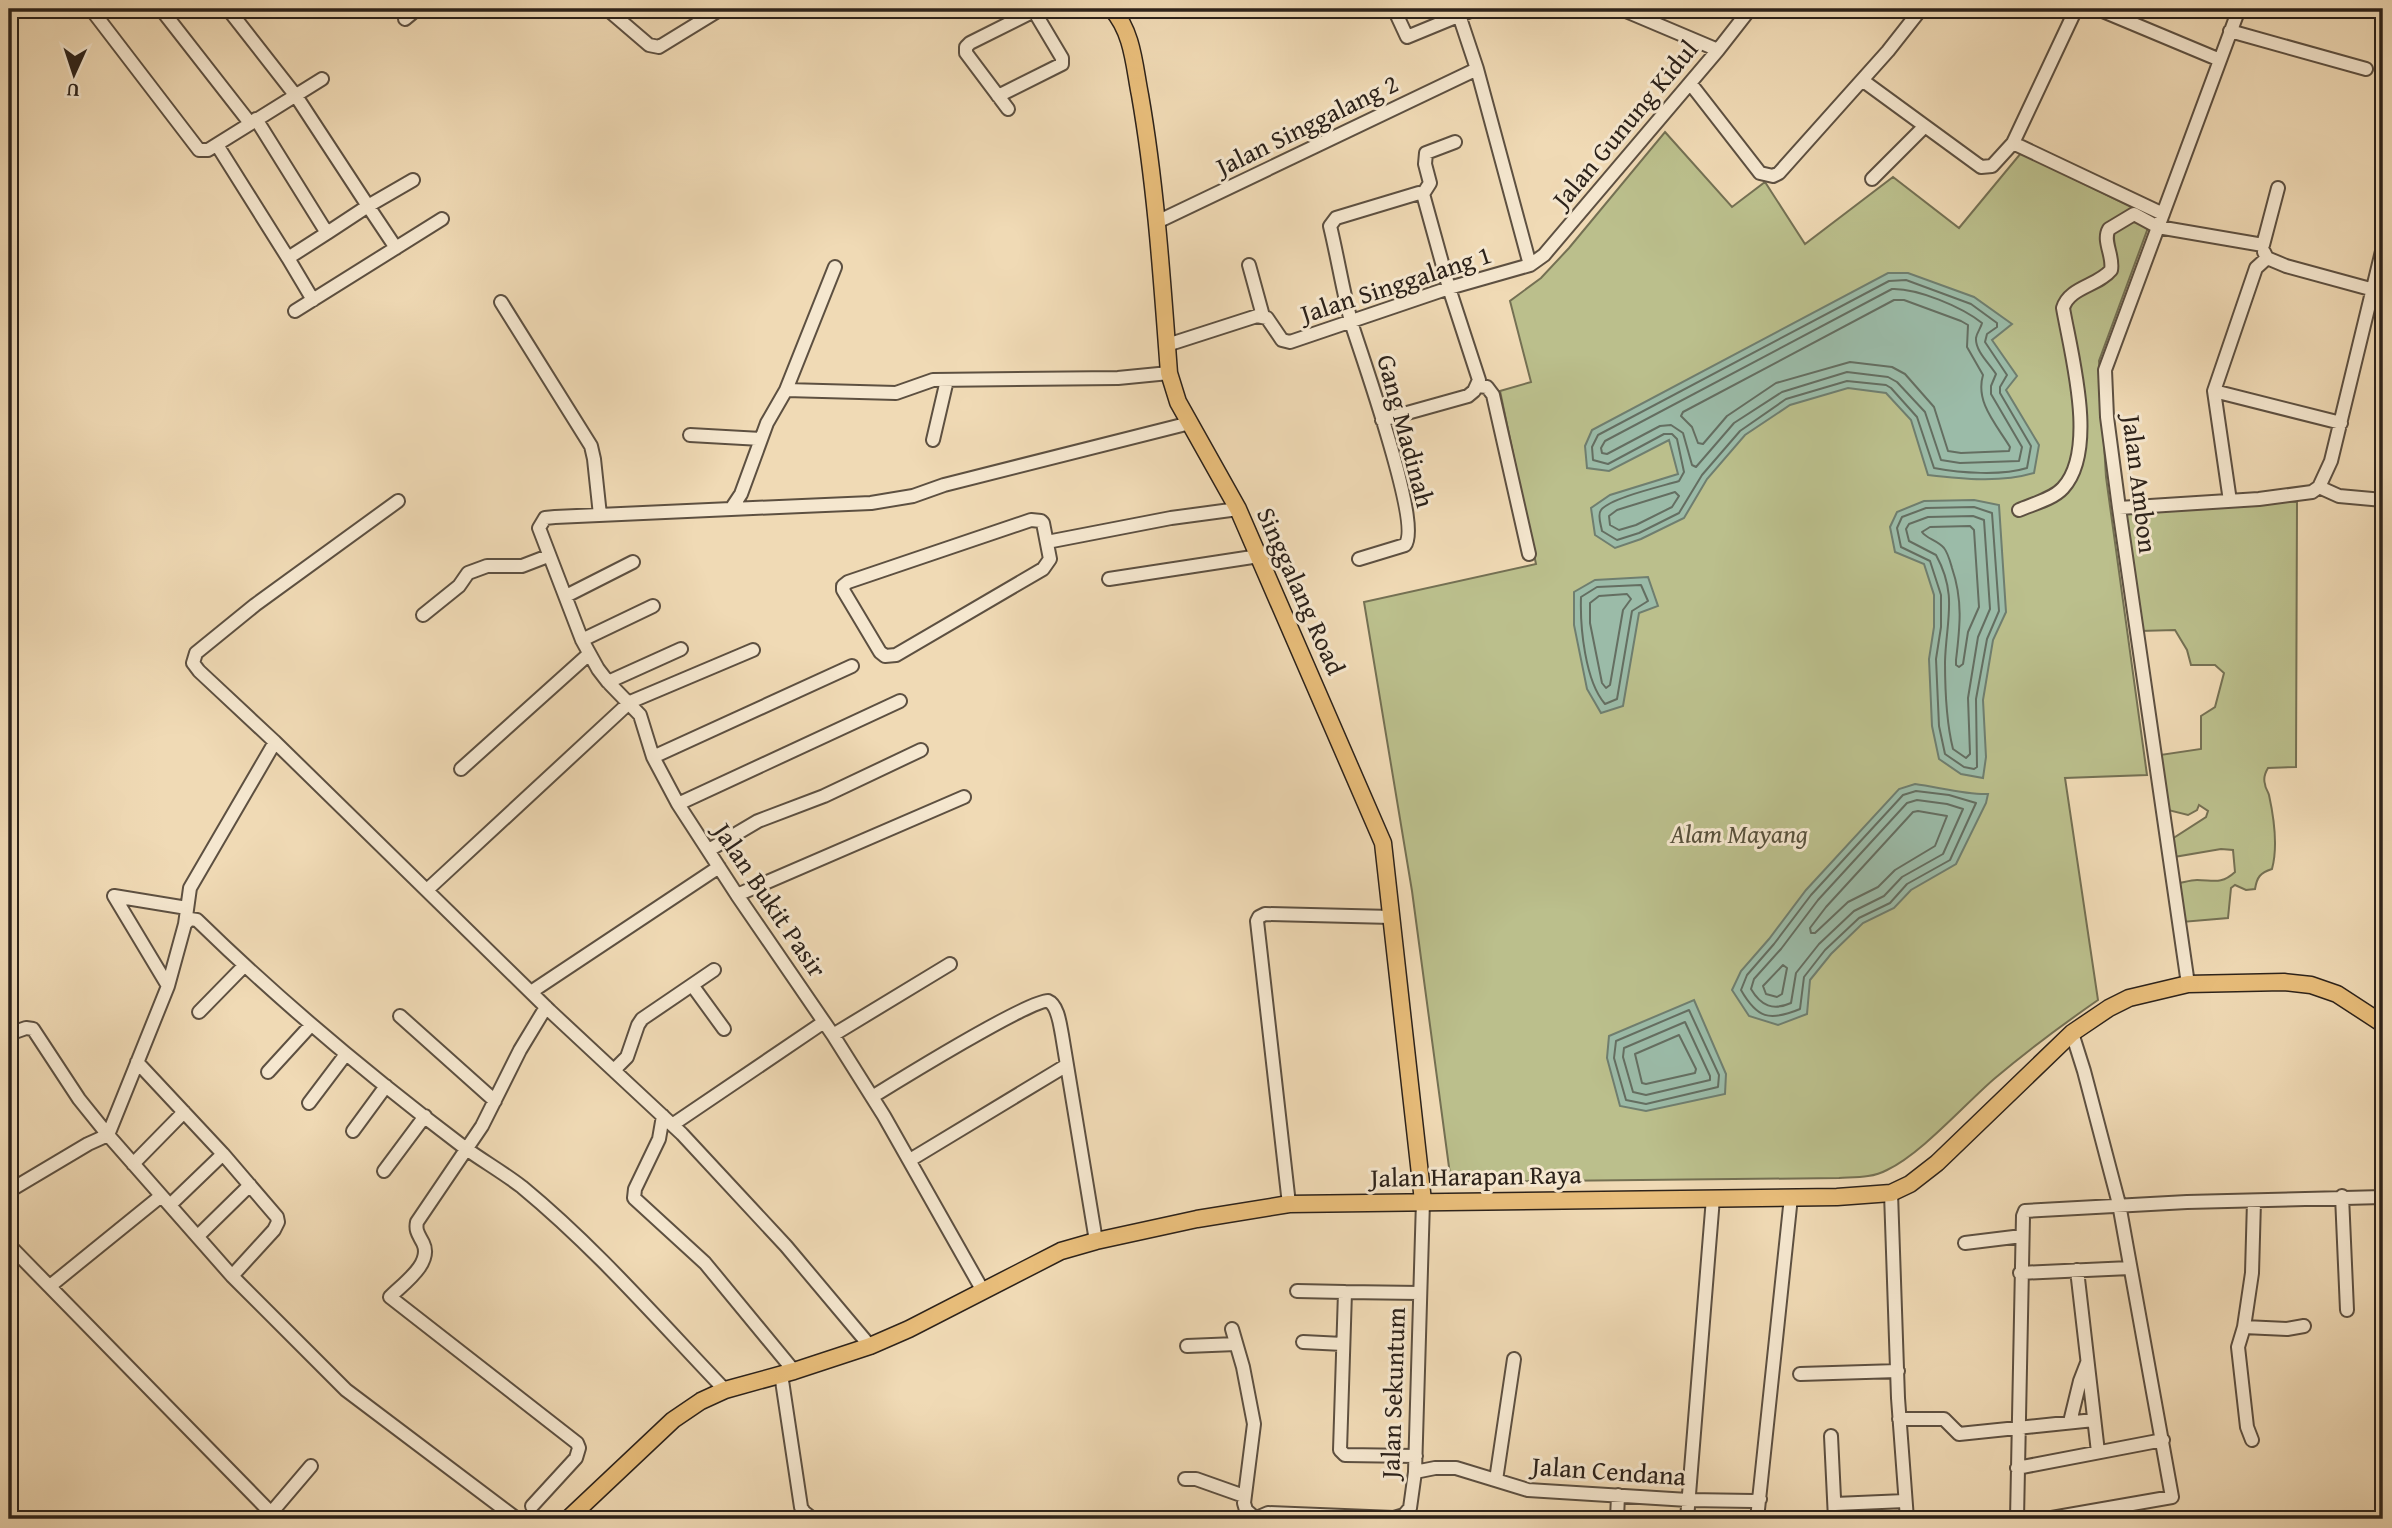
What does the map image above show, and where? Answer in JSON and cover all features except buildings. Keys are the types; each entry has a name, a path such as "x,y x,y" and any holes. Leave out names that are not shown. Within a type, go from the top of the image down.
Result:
{"main road":[{"name":"Singgalang Road","path":"1118,11 1131,45 1148,139 1169,373 1178,402 1238,509 1381,833 1423,1201"},
{"name":"Jalan Harapan Raya","path":"568,1519 673,1420 701,1401 724,1390 788,1373 870,1346 1060,1251 1096,1241 1289,1203 1790,1197 1891,1193 1910,1184 1937,1163 2072,1033 2129,998 2188,984 2284,982 2311,985 2337,994 2383,1024"}],"street":[{"path":"91,9 199,150 208,150 217,145 322,79"},
{"path":"161,9 253,121 327,233"},
{"path":"228,9 296,96 396,248"},
{"path":"405,19 417,9"},
{"path":"607,9 649,45 659,47 721,9"},
{"path":"1394,9 1407,37 1459,13 1475,9"},
{"path":"1621,9 1718,50"},
{"name":"Jalan Gunung Kidul","path":"1530,265 1544,255 1750,9"},
{"path":"1690,83 1760,173 1773,176 1779,173 1888,51 1921,9"},
{"path":"1862,80 1981,167 1992,166 2013,143 2076,9"},
{"path":"2098,9 2220,60"},
{"path":"998,96 1062,64 1062,58 1036,10 966,47 966,53 1007,110"},
{"name":"Jalan Ambon","path":"2188,984 2119,508 2107,417 2105,370 2220,60 2235,10"},
{"path":"1459,13 1477,69 1530,265"},
{"path":"2230,31 2366,69"},
{"name":"Jalan Singgalang 2","path":"1157,222 1477,69"},
{"path":"1872,178 1925,126"},
{"path":"1382,420 1468,396 1478,386 1479,380 1449,288 1423,194 1430,183 1425,164 1426,153 1455,142"},
{"path":"2013,143 2163,214"},
{"path":"217,145 313,300"},
{"path":"288,258 413,180"},
{"path":"2267,258 2263,245 2278,188"},
{"name":"Gang Madinah","path":"1359,559 1405,545 1409,540 1403,488 1352,323 1331,226 1333,220 1423,194"},
{"path":"2019,510 2056,494 2073,472 2078,452 2081,410 2064,304 2077,291 2098,281 2111,270 2111,253 2106,237 2109,229 2134,214 2158,227 2263,245"},
{"path":"295,311 442,219"},
{"path":"2119,508 2231,501 2312,492 2319,487 2331,461 2383,247"},
{"path":"2267,258 2286,266 2374,290"},
{"path":"2231,501 2214,391 2256,268 2267,258"},
{"path":"1249,265 1263,316"},
{"name":"Jalan Singgalang 1","path":"1167,345 1257,316 1263,316 1286,342 1352,323 1449,288 1530,265"},
{"path":"731,509 741,494 767,423 786,390 835,267"},
{"path":"501,302 590,446 594,459 600,516 871,503 913,496 971,478 1190,423"},
{"path":"786,390 897,393 933,380 1118,378 1169,373"},
{"path":"933,440 947,380"},
{"path":"1478,386 1487,387 1493,395 1529,554"},
{"path":"2214,391 2341,423"},
{"path":"690,435 761,439"},
{"path":"2319,487 2339,496 2383,500"},
{"path":"398,501 255,605 196,653 193,663 546,1007 668,1121 786,1246 870,1346"},
{"path":"1047,542 1238,509"},
{"name":"Jalan Bukit Pasir","path":"600,516 545,519 539,528 582,640 608,682 640,715 653,757 678,804 872,1097 983,1290"},
{"path":"1031,520 1041,520 1047,542 1050,559 1043,569 890,657 880,652 842,588 848,582 1031,520"},
{"path":"423,615 458,586 468,573 487,566 522,566 548,556"},
{"path":"1109,579 1259,556"},
{"path":"566,596 633,562"},
{"path":"582,640 653,606"},
{"path":"608,682 681,649"},
{"path":"427,890 630,702 753,650"},
{"path":"461,769 589,654"},
{"path":"653,757 852,666"},
{"path":"678,804 900,701"},
{"path":"275,742 190,888 187,908 191,922 311,1026 466,1149 521,1186 619,1277 724,1390"},
{"path":"709,850 758,821 824,796 921,750"},
{"path":"737,895 964,797"},
{"path":"531,992 719,867"},
{"path":"168,986 114,896 187,908"},
{"path":"1289,1203 1257,922 1259,917 1265,914 1392,917"},
{"path":"9,1191 108,1135 191,922"},
{"path":"833,1035 950,964"},
{"path":"199,1012 244,966"},
{"path":"614,1070 627,1057 642,1019 713,970"},
{"path":"691,985 724,1029"},
{"path":"872,1097 994,1025 1044,1000 1054,1006 1062,1035 1096,1241"},
{"path":"531,1506 576,1458 579,1448 577,1443 390,1297 426,1257 424,1244 416,1227 417,1222 482,1126 520,1050 546,1007"},
{"path":"400,1016 495,1101"},
{"path":"813,1519 801,1507 788,1373 705,1263 634,1198 635,1189 668,1121 824,1022"},
{"path":"268,1072 311,1026"},
{"path":"9,1034 26,1028 33,1029 41,1037 79,1099 133,1164 232,1276 346,1390 517,1519"},
{"path":"2046,1519 2172,1497 2119,1205 2072,1033"},
{"path":"309,1103 346,1054"},
{"path":"137,1062 223,1154 277,1217 274,1230 232,1276"},
{"path":"910,1160 1067,1065"},
{"path":"353,1130 386,1086"},
{"path":"133,1164 184,1112"},
{"path":"384,1171 425,1116"},
{"path":"50,1286 223,1154"},
{"path":"198,1236 250,1185"},
{"path":"1891,1193 1899,1419 1907,1519"},
{"path":"2342,1196 2347,1310"},
{"path":"2017,1519 2020,1273 2023,1216 2027,1210 2383,1196"},
{"path":"1757,1519 1790,1197"},
{"path":"1686,1519 1713,1198"},
{"path":"2252,1440 2247,1427 2239,1355 2252,1273 2254,1200"},
{"name":"Jalan Sekuntum","path":"1254,1519 1268,1513 1394,1518 1405,1515 1410,1508 1416,1457 1423,1201"},
{"path":"1965,1243 2022,1236"},
{"path":"9,1245 274,1516 311,1466"},
{"path":"2020,1273 2130,1268"},
{"path":"2077,1270 2098,1452"},
{"path":"1297,1291 1420,1293"},
{"path":"1345,1292 1341,1452 1345,1455 1416,1457"},
{"path":"2245,1327 2287,1329 2304,1326"},
{"path":"1232,1329 1253,1409 1254,1424 1244,1496 1246,1510 1254,1519"},
{"path":"1303,1342 1343,1344"},
{"path":"1188,1346 1236,1344"},
{"path":"1496,1480 1514,1359"},
{"path":"2070,1422 2087,1363"},
{"path":"1800,1374 1898,1371"},
{"path":"1899,1419 1944,1419 1959,1434 2094,1420"},
{"path":"1831,1436 1835,1514"},
{"path":"2017,1468 2163,1440"},
{"name":"Jalan Cendana","path":"1415,1472 1456,1468 1528,1490 1688,1500 1760,1499"},
{"path":"1185,1479 1196,1479 1244,1496"},
{"path":"1616,1519 1618,1495"},
{"path":"1820,1519 1905,1502"}],"green space":[{"name":"Alam Mayang","path":"1665,132 1732,207 1765,182 1805,244 1893,177 1959,228 2021,153 2152,217 2099,361 2106,477 2147,775 2065,778 2098,1000 2006,1069 1928,1141 1900,1163 1864,1177 1451,1182 1412,891 1364,602 1536,564 1500,391 1531,382 1510,301 1541,278 1569,248"},
{"path":"2297,502 2296,767 2268,768 2265,776 2275,832 2272,869 2260,876 2255,889 2246,890 2235,885 2231,888 2228,918 2182,922 2180,883 2195,880 2217,881 2230,876 2235,872 2233,850 2221,849 2174,857 2172,839 2206,817 2208,811 2199,805 2197,810 2188,815 2168,810 2160,755 2201,749 2201,716 2215,707 2224,673 2215,665 2191,665 2187,650 2175,630 2140,631 2124,511"}],"water":[{"path":"1888,273 1908,273 1974,297 2012,324 1992,340 2017,376 2006,390 2039,445 2034,473 1995,479 1928,475 1911,420 1886,393 1848,388 1790,405 1745,435 1707,479 1684,518 1641,539 1615,548 1595,535 1591,508 1610,495 1678,474 1669,440 1609,471 1587,468 1585,446 1592,430"},
{"path":"1974,500 1999,505 2006,612 1993,640 1983,700 1986,757 1983,778 1961,774 1939,759 1932,726 1929,659 1934,627 1934,595 1924,564 1895,552 1890,527 1897,512 1924,501"},
{"path":"1648,577 1658,606 1639,613 1623,706 1601,713 1587,689 1574,625 1574,592 1595,580"},
{"path":"1915,784 1988,794 1956,864 1911,890 1894,908 1863,923 1831,954 1810,980 1807,1014 1778,1025 1749,1016 1732,990 1741,971 1806,890 1899,789"},
{"path":"1694,1000 1726,1074 1725,1094 1646,1111 1620,1106 1607,1058 1609,1036"}]}
